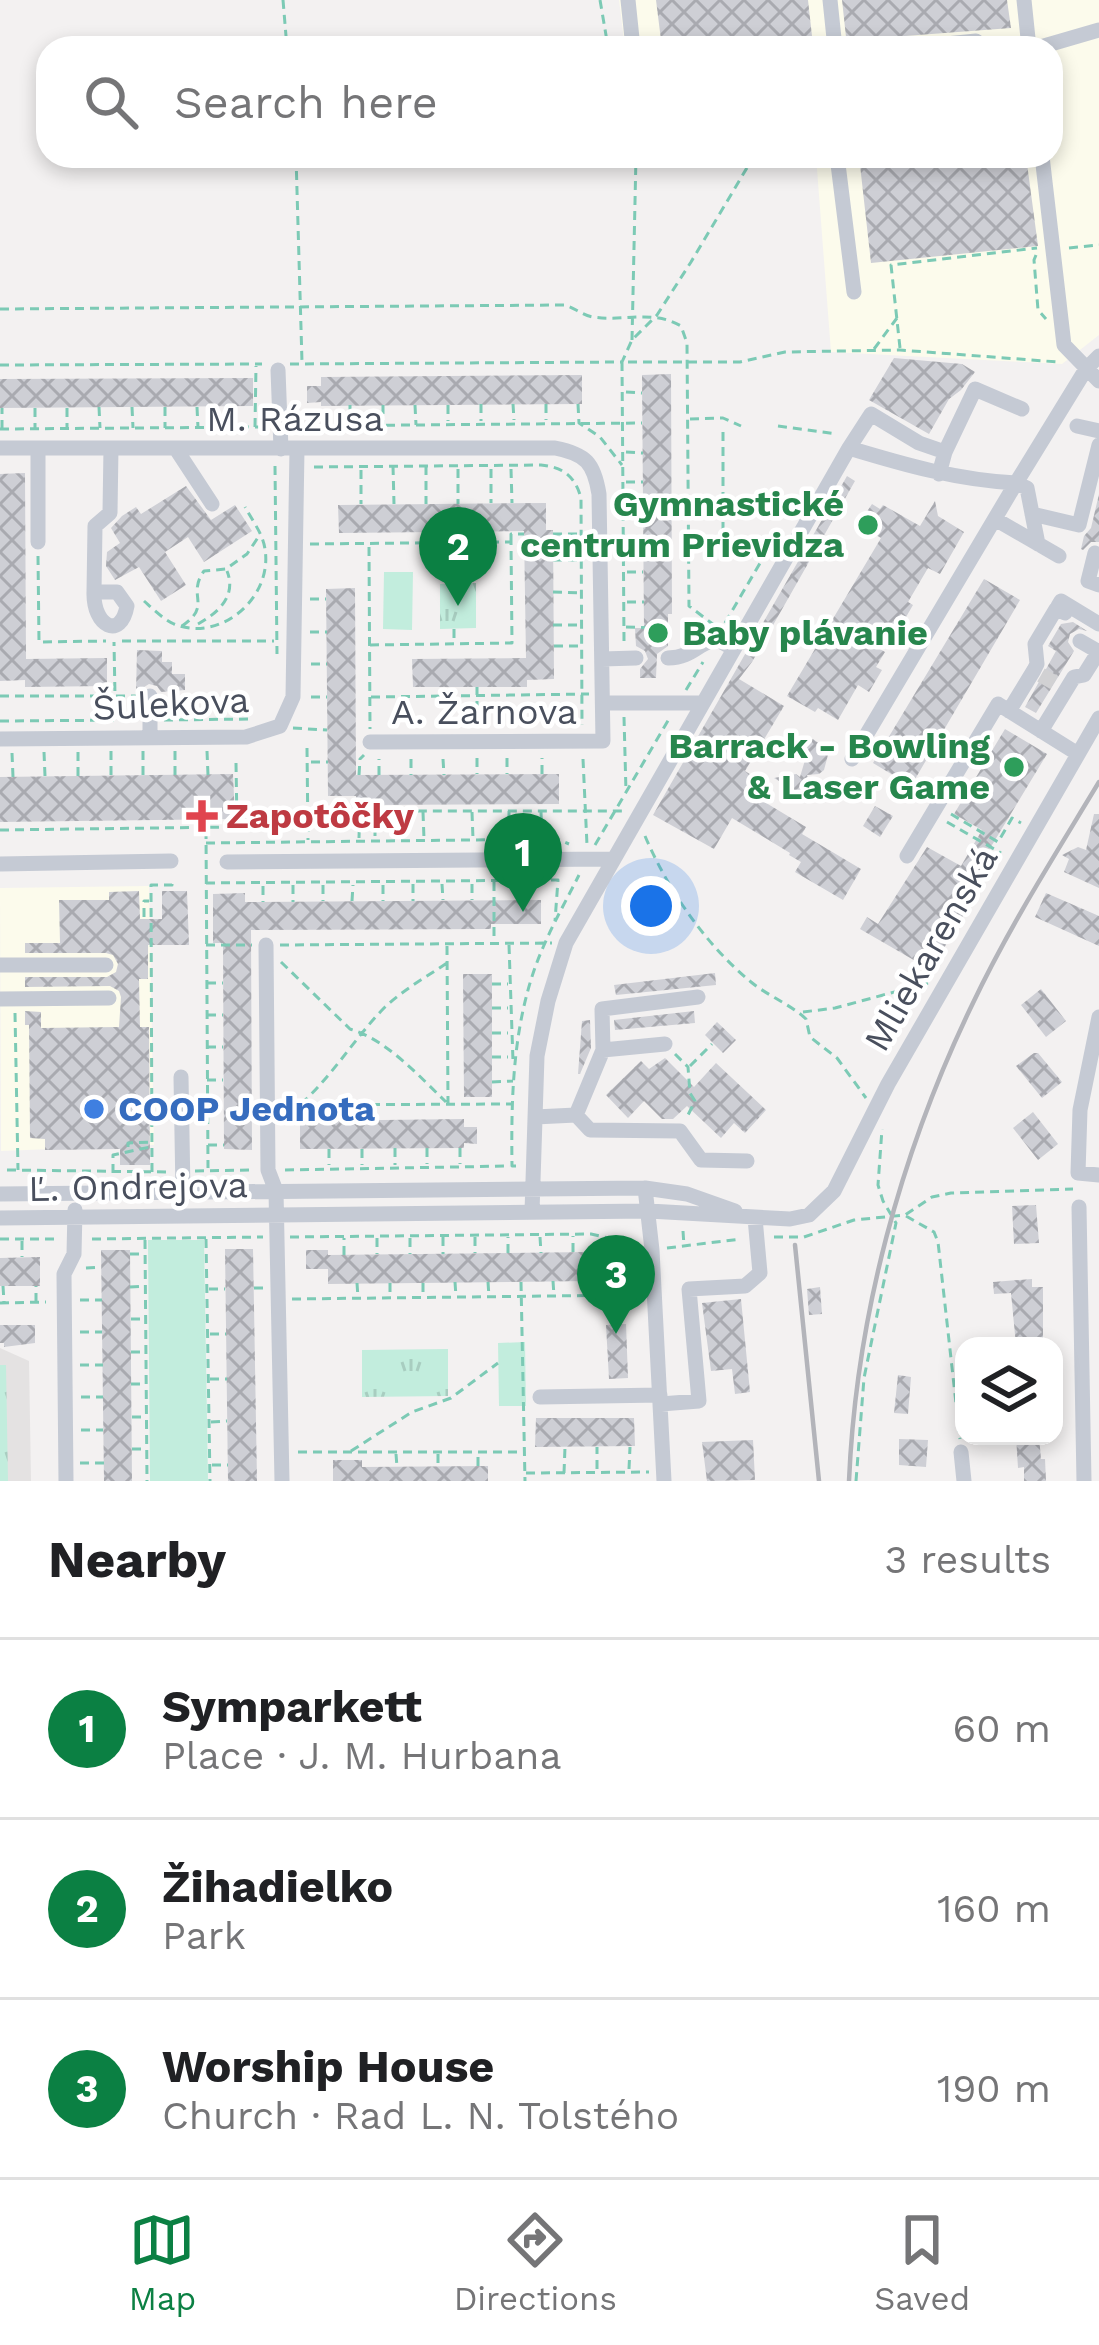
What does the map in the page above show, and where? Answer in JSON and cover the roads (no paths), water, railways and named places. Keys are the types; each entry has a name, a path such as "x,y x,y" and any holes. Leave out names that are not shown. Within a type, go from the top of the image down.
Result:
{"street":[{"path":"628,0 632,36"},
{"path":"830,0 834,36"},
{"path":"1024,0 1031,36"},
{"path":"1063,40 1099,30"},
{"path":"838,168 854,292"},
{"path":"1043,168 1064,345 1093,375"},
{"path":"852,759 1016,483 1093,375 1099,356"},
{"name":"Šulekova","path":"6,745 147,744 246,737 280,726 293,697 296,544 282,452 278,370"},
{"path":"939,474 975,388 1022,410"},
{"path":"532,1212 537,1056 566,943 871,414 945,452"},
{"path":"1077,425 1099,431"},
{"path":"853,442 939,474 1027,488 1038,544"},
{"path":"1032,514 1079,525 1099,445"},
{"name":"M. Rázusa","path":"0,448 282,452 555,448 586,460"},
{"path":"38,448 38,542"},
{"path":"94,592 95,526 110,513 111,448"},
{"path":"176,449 212,504"},
{"name":"A. Žarnova","path":"374,742 603,741 599,494 596,476 586,460"},
{"path":"995,519 1059,556"},
{"path":"1095,553 1088,581 1099,585"},
{"path":"1009,711 1049,679 1084,675 1099,652 1092,631 1061,601 1057,617 1035,644 1036,664 1049,679 1041,731"},
{"path":"676,657 716,639 734,649"},
{"path":"602,658 630,658"},
{"path":"603,699 626,703 680,693 702,703"},
{"path":"147,744 150,696"},
{"path":"907,856 998,704 1078,754"},
{"name":"Mliekarenská","path":"817,1209 834,1191 888,1084 1099,718"},
{"path":"227,862 614,859"},
{"path":"0,864 171,861"},
{"path":"266,945 268,1170 276,1191"},
{"path":"0,965 106,965"},
{"path":"576,1115 604,1050 602,1009 698,997"},
{"path":"7,999 109,998"},
{"path":"1099,1017 1080,1110 1080,1181 1099,1175"},
{"path":"604,1050 665,1044"},
{"path":"181,1077 183,1192"},
{"path":"535,1118 576,1115"},
{"path":"576,1115 590,1130 680,1131 701,1160 747,1161"},
{"path":"645,1188 663,1477"},
{"name":"Ľ. Ondrejova","path":"0,1194 645,1188 687,1194 755,1218"},
{"name":"Ľ. Ondrejova","path":"276,1191 277,1216"},
{"path":"66,1481 64,1274 74,1253 75,1193"},
{"path":"1078,1207 1084,1481"},
{"name":"Ľ. Ondrejova","path":"0,1218 649,1211 800,1219 817,1209"},
{"path":"277,1216 282,1481"},
{"path":"655,1293 745,1286 760,1274 755,1218"},
{"path":"540,1397 699,1401 689,1289"},
{"path":"961,1452 964,1481"}],"tunnel":[{"path":"1041,675 1055,683"}],"railway":[{"path":"849,1481 853,1419 872,1297 924,1118 986,976 1099,782"},
{"path":"795,1245 819,1481"}],"place":[{"name":"Gymnastické centrum Prievidza","path":"868,525"},
{"name":"Žihadielko","path":"458,606"},
{"name":"Baby plávanie","path":"658,633"},
{"name":"Barrack - Bowling & Laser Game","path":"1014,767"},
{"name":"Zapotôčky","path":"202,816"},
{"name":"Symparkett","path":"523,912"},
{"name":"COOP Jednota","path":"94,1109"},
{"name":"Worship House","path":"616,1334"}]}
